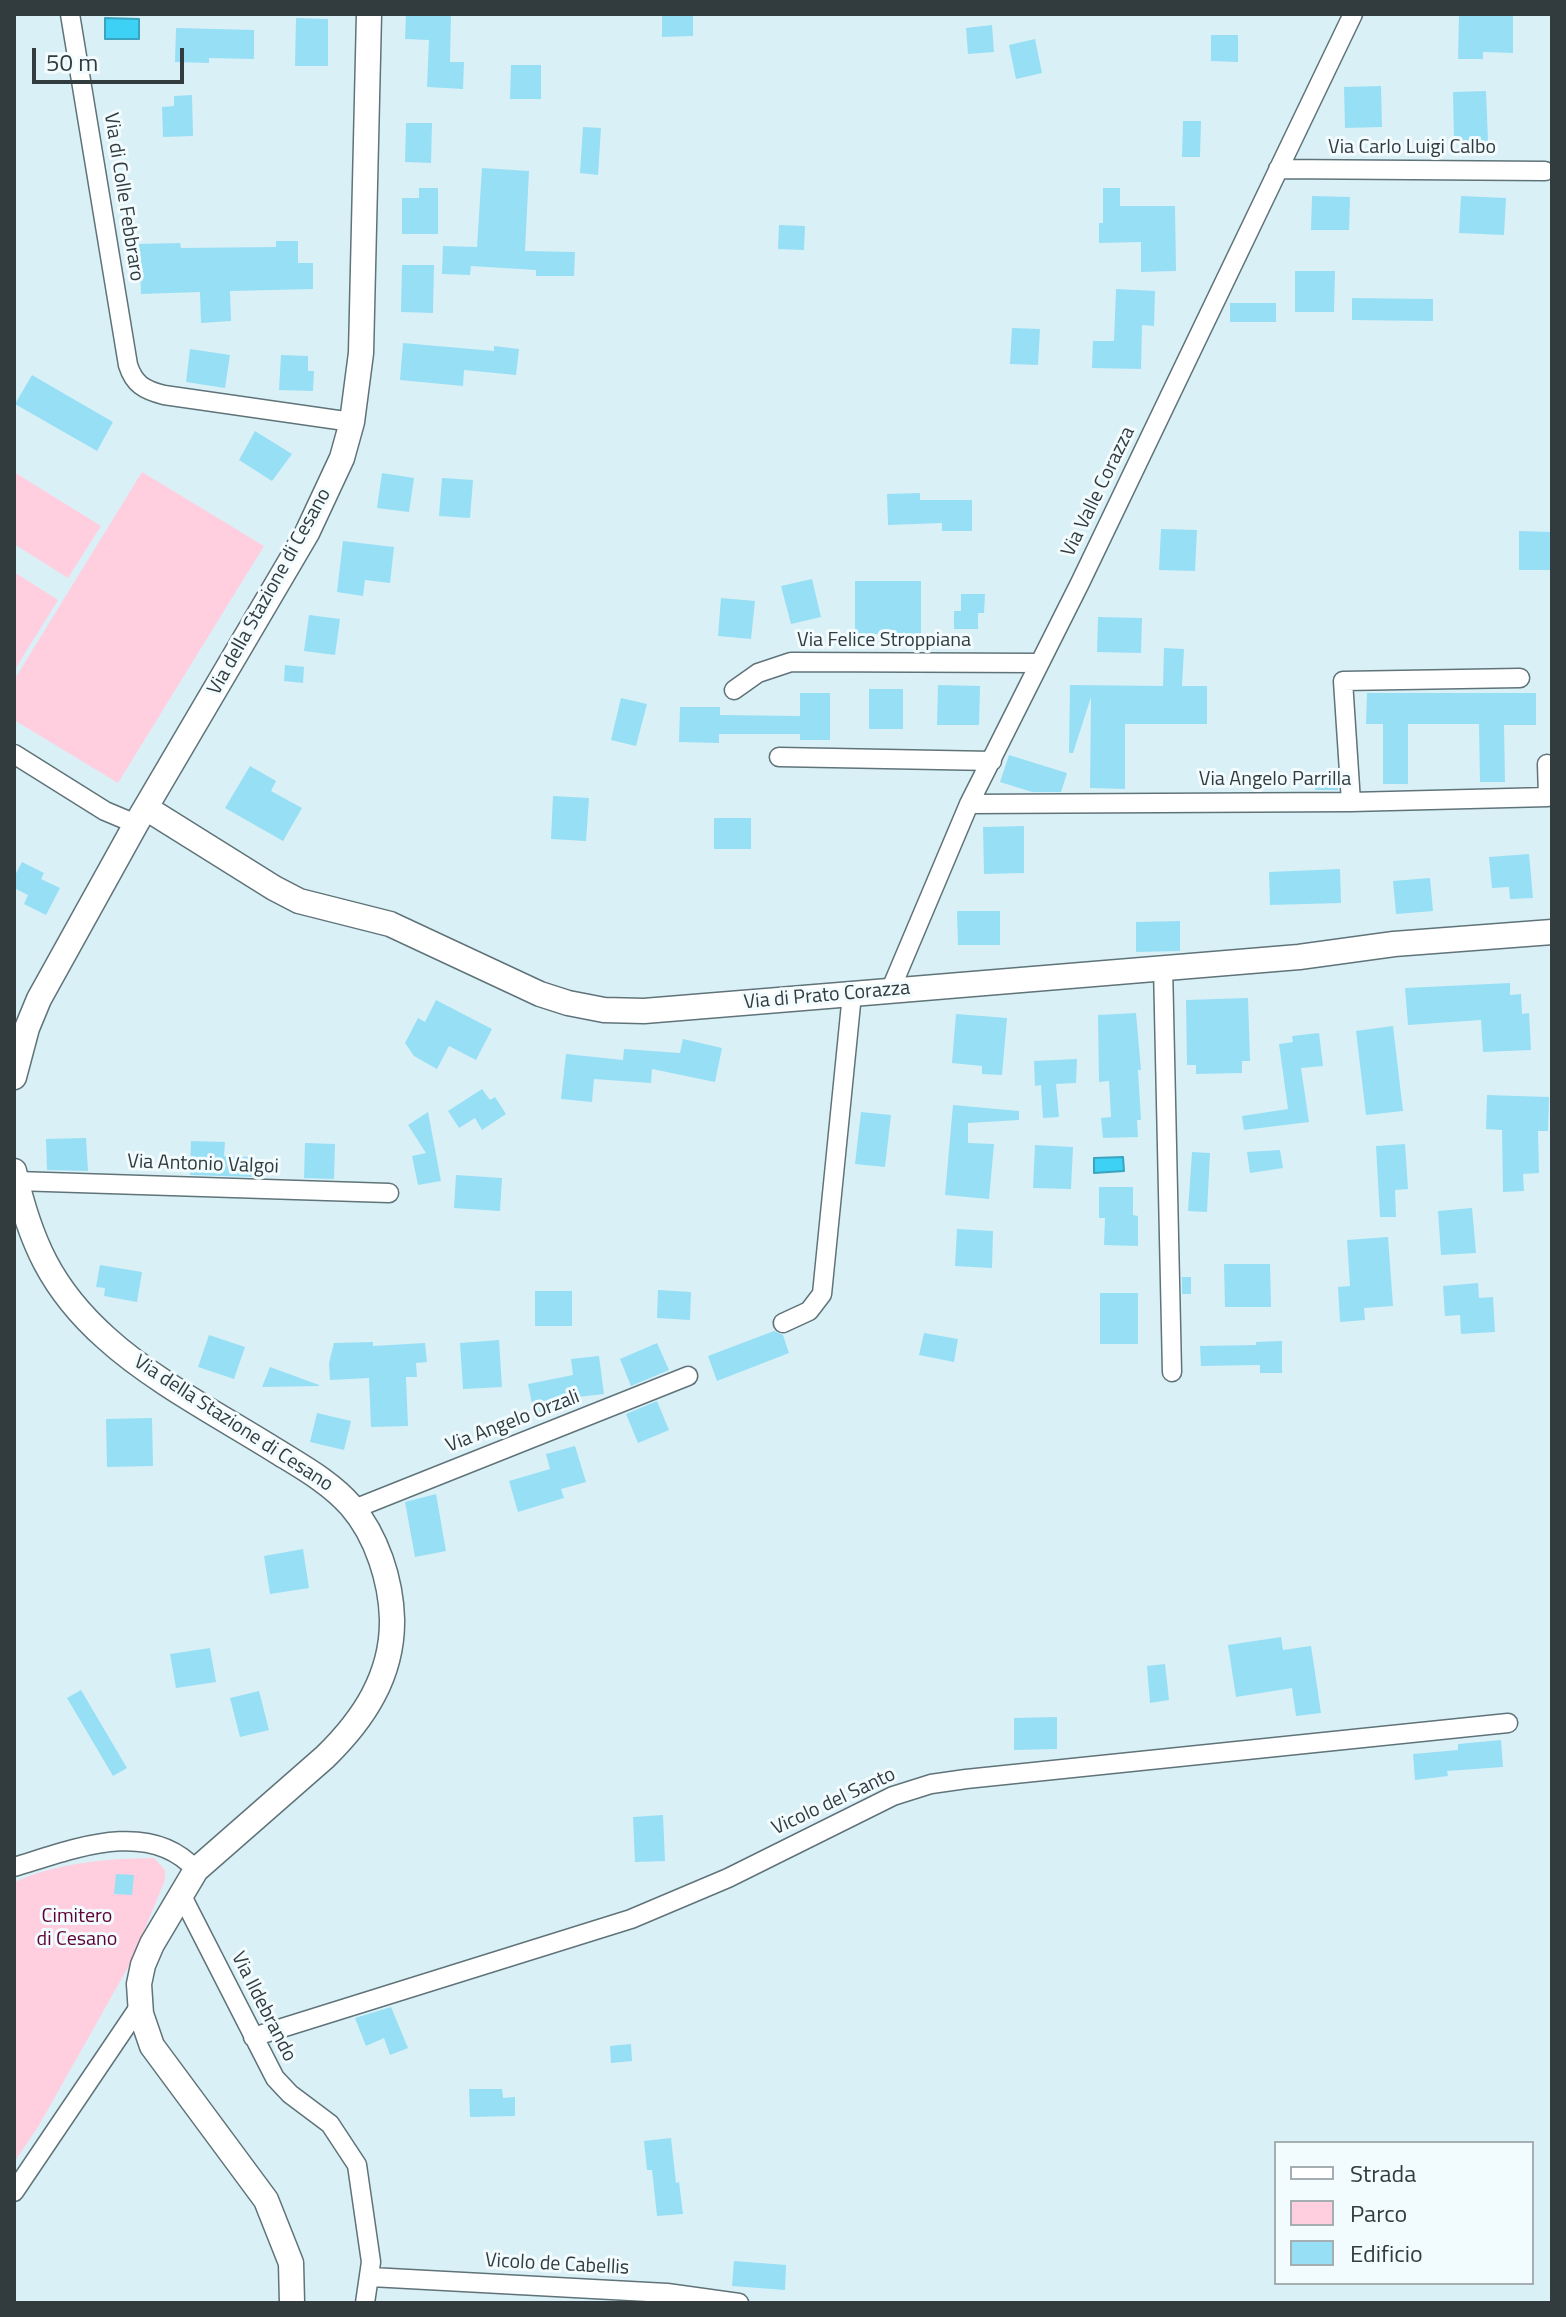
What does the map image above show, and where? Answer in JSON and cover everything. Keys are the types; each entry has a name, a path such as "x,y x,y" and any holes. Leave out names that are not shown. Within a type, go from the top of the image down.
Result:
{"street":[{"name":"Via di Colle Febbraro","path":"70,14 128,365 139,385 173,397 352,422"},
{"name":"Via della Stazione di Cesano","path":"14,1077 27,1028 39,999 141,816 307,533 342,458 352,422 361,353 369,14"},
{"name":"Via Valle Corazza","path":"890,991 969,804 1353,14"},
{"name":"Via Carlo Luigi Calbo","path":"1278,169 1545,171"},
{"name":"Via Felice Stroppiana","path":"734,690 758,673 791,662 1040,663"},
{"path":"1351,802 1343,681 1520,678"},
{"path":"14,754 105,811 141,816"},
{"path":"779,757 992,761"},
{"name":"Via Angelo Parrilla","path":"969,804 1351,802 1548,797 1547,764"},
{"name":"Via di Prato Corazza","path":"141,816 286,895 312,905 390,924 523,986 568,1003 604,1010 644,1011 890,991 1299,957 1394,944 1552,932"},
{"path":"1163,966 1172,1372"},
{"path":"783,1323 814,1308 822,1294 852,994"},
{"name":"Via della Stazione di Cesano","path":"14,2192 139,2007 143,1965 196,1870 344,1738 372,1701 392,1633 389,1590 372,1539 354,1509 326,1482 153,1373 107,1339 72,1302 45,1262 29,1229 15,1176"},
{"name":"Via Antonio Valgoi","path":"15,1176 389,1193"},
{"name":"Via Angelo Orzali","path":"354,1509 688,1376"},
{"name":"Vicolo del Santo","path":"253,2037 631,1919 728,1878 881,1801 917,1788 966,1779 1508,1723"},
{"path":"14,1867 86,1846 135,1841 175,1851 196,1870"},
{"name":"Via Ildebrando","path":"181,1894 278,2082 330,2124 354,2159 360,2178 371,2258 371,2277 365,2303"},
{"path":"139,2007 158,2057 233,2152 266,2200 291,2263 292,2303"},
{"name":"Vicolo de Cabellis","path":"371,2277 667,2293 739,2303"}],"green space":[{"path":"14,472 101,526 68,578 14,544"},
{"path":"142,472 264,546 118,783 14,720 14,680"},
{"path":"14,572 58,600 14,671"},
{"name":"Cimitero di Cesano","path":"154,1858 165,1870 165,1880 131,1962 38,2127 14,2162 14,1882 83,1863"}],"water":[{"path":"105,18 139,19 139,39 105,39"},
{"path":"1123,1157 1124,1171 1094,1173 1094,1158"}],"building":[{"path":"406,14 451,14 450,62 464,62 463,89 427,87 429,40 405,39"},
{"path":"662,14 693,14 693,36 662,37"},
{"path":"1459,14 1513,14 1513,53 1483,52 1483,59 1458,59"},
{"path":"296,18 328,19 328,66 295,66"},
{"path":"992,25 994,52 968,54 966,28"},
{"path":"176,28 254,30 254,59 209,58 209,63 175,62"},
{"path":"1211,35 1238,35 1238,62 1211,61"},
{"path":"1035,39 1042,73 1016,79 1009,45"},
{"path":"511,65 541,65 541,99 510,99"},
{"path":"1381,86 1382,127 1345,128 1344,87"},
{"path":"1486,91 1488,141 1454,142 1453,92"},
{"path":"192,95 193,136 163,137 162,107 174,106 174,96"},
{"path":"1183,121 1201,121 1200,157 1182,157"},
{"path":"406,123 432,123 431,163 405,162"},
{"path":"583,127 601,128 598,175 580,173"},
{"path":"482,168 529,171 525,251 575,252 574,276 536,276 536,270 471,266 470,275 442,274 443,246 477,247"},
{"path":"419,188 438,188 438,234 402,234 402,198 419,198"},
{"path":"1103,188 1120,188 1120,206 1175,206 1176,271 1141,272 1141,242 1099,243 1099,223 1103,223"},
{"path":"1312,196 1350,197 1349,230 1311,230"},
{"path":"1461,196 1506,198 1504,235 1459,233"},
{"path":"779,225 805,226 804,250 778,249"},
{"path":"276,241 298,241 298,263 313,263 313,289 230,291 231,321 201,323 200,292 141,294 139,244 180,243 181,248 276,247"},
{"path":"402,265 434,265 433,313 401,312"},
{"path":"1295,271 1335,271 1334,312 1295,312"},
{"path":"1116,289 1155,291 1154,326 1142,325 1141,369 1092,368 1093,341 1114,341"},
{"path":"1352,298 1433,299 1433,321 1352,320"},
{"path":"1230,303 1276,303 1276,322 1230,322"},
{"path":"1012,328 1040,329 1038,365 1010,364"},
{"path":"403,343 494,351 494,346 519,349 516,375 464,370 463,386 400,380"},
{"path":"190,349 230,355 225,388 186,382"},
{"path":"281,355 308,356 308,371 314,371 313,391 279,390"},
{"path":"32,375 113,422 97,451 15,404"},
{"path":"255,431 292,454 272,481 239,460"},
{"path":"382,473 414,478 409,512 377,508"},
{"path":"442,478 473,480 470,518 439,516"},
{"path":"920,493 920,500 972,500 972,531 942,531 942,523 888,525 887,494"},
{"path":"1161,529 1197,530 1195,571 1159,570"},
{"path":"1519,531 1552,532 1552,570 1519,570"},
{"path":"343,541 394,547 390,583 365,580 363,596 337,592"},
{"path":"812,579 821,617 791,624 781,586"},
{"path":"855,581 921,581 921,634 855,634"},
{"path":"961,594 985,594 984,613 978,613 978,629 954,629 954,611 961,611"},
{"path":"721,598 755,601 751,639 718,636"},
{"path":"309,615 340,619 335,655 304,651"},
{"path":"1098,617 1142,618 1141,653 1097,652"},
{"path":"1164,648 1184,649 1182,686 1207,686 1207,724 1125,724 1125,789 1090,788 1091,697 1073,753 1069,753 1070,685 1163,686"},
{"path":"285,665 304,667 303,683 284,681"},
{"path":"938,685 980,686 979,725 937,725"},
{"path":"869,689 903,689 903,729 869,729"},
{"path":"800,693 830,693 830,740 800,740 800,734 719,734 719,743 679,742 680,707 720,707 720,715 800,716"},
{"path":"1367,693 1536,693 1536,725 1504,725 1505,782 1480,782 1479,724 1408,724 1408,784 1383,784 1383,724 1366,724"},
{"path":"621,698 647,704 636,746 611,740"},
{"path":"1009,755 1067,773 1061,792 1032,792 1000,782"},
{"path":"250,766 276,781 271,791 302,808 283,841 225,808"},
{"path":"1315,775 1337,775 1338,790 1315,790"},
{"path":"553,796 589,798 586,841 551,839"},
{"path":"714,818 751,818 751,849 714,849"},
{"path":"1024,826 1024,873 984,874 983,827"},
{"path":"1529,854 1533,898 1510,899 1509,887 1492,888 1489,857"},
{"path":"22,862 44,873 41,879 60,888 46,915 24,904 28,895 14,888 14,877"},
{"path":"1340,869 1341,903 1270,905 1269,872"},
{"path":"1430,878 1433,911 1396,914 1393,881"},
{"path":"957,911 1000,911 1000,945 958,945"},
{"path":"1180,921 1180,951 1136,952 1136,922"},
{"path":"1510,983 1510,995 1521,994 1522,1014 1529,1013 1531,1050 1483,1052 1481,1020 1408,1025 1405,988"},
{"path":"1248,998 1250,1061 1242,1061 1242,1073 1196,1074 1196,1065 1187,1065 1186,1000"},
{"path":"436,1000 492,1029 476,1060 449,1046 437,1069 414,1056 405,1043 418,1018 425,1022"},
{"path":"1136,1013 1141,1070 1138,1070 1141,1120 1137,1120 1138,1137 1103,1138 1101,1118 1111,1117 1109,1081 1099,1082 1098,1015"},
{"path":"956,1014 1007,1018 1002,1075 982,1074 982,1066 952,1063"},
{"path":"1393,1026 1403,1111 1366,1115 1356,1031"},
{"path":"1319,1033 1323,1066 1301,1068 1309,1122 1244,1130 1242,1116 1288,1109 1279,1044 1293,1042 1292,1036"},
{"path":"683,1039 722,1048 715,1082 652,1069 651,1083 594,1079 592,1102 561,1099 566,1054 623,1060 624,1049 680,1053"},
{"path":"1077,1059 1076,1083 1056,1084 1059,1117 1043,1118 1041,1085 1035,1086 1034,1061"},
{"path":"482,1089 490,1100 495,1097 506,1114 482,1130 475,1118 459,1128 448,1111"},
{"path":"1487,1095 1549,1097 1548,1131 1538,1131 1539,1173 1523,1174 1524,1191 1503,1192 1502,1130 1486,1129"},
{"path":"953,1105 1019,1111 1019,1120 968,1123 968,1143 994,1144 989,1199 945,1195"},
{"path":"428,1112 441,1181 418,1185 412,1156 426,1153 408,1125"},
{"path":"861,1112 891,1115 885,1167 855,1164"},
{"path":"86,1138 88,1171 47,1170 46,1139"},
{"path":"191,1141 225,1142 224,1156 255,1157 254,1177 190,1175"},
{"path":"305,1143 335,1144 334,1179 304,1178"},
{"path":"1405,1144 1408,1189 1395,1190 1396,1217 1380,1217 1376,1146"},
{"path":"1035,1145 1073,1147 1071,1189 1033,1188"},
{"path":"1280,1150 1283,1168 1250,1173 1247,1152"},
{"path":"1192,1152 1210,1153 1207,1212 1188,1211"},
{"path":"456,1175 502,1178 500,1211 454,1208"},
{"path":"1099,1187 1133,1187 1133,1215 1138,1216 1138,1246 1104,1245 1105,1218 1099,1218"},
{"path":"1472,1208 1476,1253 1441,1255 1438,1211"},
{"path":"957,1229 993,1231 992,1268 955,1266"},
{"path":"1388,1237 1393,1306 1364,1308 1365,1320 1340,1322 1338,1287 1350,1286 1347,1240"},
{"path":"1224,1264 1270,1264 1271,1307 1225,1307"},
{"path":"100,1265 142,1272 137,1302 104,1296 105,1288 96,1287"},
{"path":"1182,1277 1191,1277 1191,1294 1182,1294"},
{"path":"1478,1283 1479,1298 1493,1297 1495,1332 1461,1334 1460,1315 1445,1316 1443,1286"},
{"path":"658,1290 691,1292 690,1320 657,1318"},
{"path":"535,1291 572,1291 572,1326 535,1326"},
{"path":"1100,1293 1138,1293 1138,1344 1100,1344"},
{"path":"774,1331 783,1335 789,1353 717,1381 708,1356"},
{"path":"924,1333 958,1339 954,1362 919,1355"},
{"path":"209,1335 245,1347 234,1379 198,1367"},
{"path":"499,1340 502,1387 463,1389 460,1343"},
{"path":"1282,1341 1282,1373 1260,1373 1260,1365 1201,1366 1200,1346 1256,1345 1256,1342"},
{"path":"373,1342 373,1346 425,1343 427,1362 416,1363 417,1377 406,1377 408,1426 371,1427 369,1378 330,1380 329,1363 334,1343"},
{"path":"657,1343 669,1370 631,1386 620,1359"},
{"path":"599,1356 604,1394 560,1399 562,1409 534,1414 528,1384 573,1375 571,1359"},
{"path":"270,1367 319,1385 319,1386 262,1387"},
{"path":"657,1401 669,1430 638,1443 626,1414"},
{"path":"317,1413 351,1421 344,1450 310,1442"},
{"path":"152,1418 153,1466 107,1467 106,1419"},
{"path":"575,1446 586,1482 561,1489 564,1498 518,1512 509,1481 550,1469 546,1454"},
{"path":"436,1494 446,1551 415,1557 405,1502"},
{"path":"303,1549 309,1588 270,1594 264,1556"},
{"path":"1281,1637 1283,1650 1311,1646 1321,1713 1296,1716 1292,1688 1236,1697 1228,1645"},
{"path":"210,1648 216,1682 176,1688 170,1654"},
{"path":"1165,1664 1169,1700 1150,1703 1147,1666"},
{"path":"81,1690 127,1768 113,1776 67,1698"},
{"path":"259,1691 269,1730 240,1737 230,1698"},
{"path":"1057,1717 1057,1749 1014,1750 1014,1718"},
{"path":"1501,1740 1503,1767 1447,1771 1448,1776 1415,1780 1413,1754 1458,1750 1458,1744"},
{"path":"663,1815 665,1861 635,1862 633,1817"},
{"path":"116,1874 134,1875 132,1895 114,1894"},
{"path":"391,2007 408,2048 390,2055 384,2038 366,2046 355,2018"},
{"path":"631,2044 632,2061 611,2063 610,2046"},
{"path":"469,2089 502,2089 503,2098 515,2097 515,2116 470,2117"},
{"path":"671,2138 683,2214 657,2216 652,2170 647,2170 644,2141"},
{"path":"734,2261 786,2265 785,2290 732,2286"}]}
